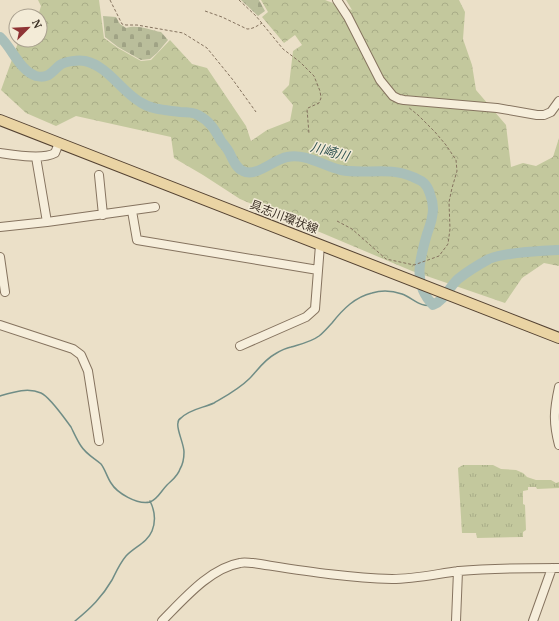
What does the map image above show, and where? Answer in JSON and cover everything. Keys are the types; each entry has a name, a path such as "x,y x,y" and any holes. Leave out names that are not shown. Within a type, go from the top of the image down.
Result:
{"main road":[{"name":"具志川環状線","path":"0,120 559,338"}],"street":[{"path":"337,0 348,17 380,80 393,96 399,99 497,108 537,115 544,115 551,112 559,101"},
{"path":"0,153 36,157 51,156 55,153 59,143"},
{"path":"36,157 47,222"},
{"path":"99,175 103,214"},
{"path":"0,227 155,207"},
{"path":"132,211 137,240 318,270"},
{"path":"240,346 306,317 315,309 320,245"},
{"path":"0,258 5,292"},
{"path":"0,325 73,349 81,355 88,371 99,441"},
{"path":"559,387 554,414 555,428 559,445"},
{"path":"162,621 206,579 224,568 241,563 253,563 350,576 394,579 458,571 510,568 556,568 533,621"},
{"path":"456,621 458,571"}],"path":[{"path":"110,0 122,24 137,25 183,33 207,48 256,112"},
{"path":"239,0 262,22 283,49 300,62 314,76 321,98 319,103 306,109 309,134"},
{"path":"205,11 247,29 251,29 262,22"},
{"path":"338,221 352,229 386,259 414,265 439,256 448,244 450,229 449,202 457,171 456,160 446,145 418,115 409,109 404,100"}],"green space":[{"path":"38,0 99,0 104,38 141,61 151,60 170,40 192,64 207,68 246,126 251,141 267,130 290,121 293,105 282,92 289,85 293,51 302,45 295,35 284,43 262,17 268,12 261,0 325,0 352,10 346,0 459,0 465,12 463,39 472,65 476,90 506,125 511,167 523,163 536,166 553,157 559,138 559,266 544,263 522,278 505,303 412,271 240,199 174,158 171,137 76,116 56,126 26,113 1,90 16,48 48,48 48,8 40,8"},
{"path":"241,0 259,0 265,11 258,16"},
{"path":"103,16 116,17 120,24 126,28 139,27 161,32 168,40 150,59 141,60 118,47 105,37"},
{"path":"463,465 493,465 501,469 516,470 523,473 527,477 536,480 551,480 556,483 559,482 559,488 537,489 536,487 528,487 528,490 523,491 526,530 523,532 523,537 477,538 476,533 462,533 458,468"}],"waterway":[{"name":"川崎川","path":"0,37 25,69 36,76 47,76 60,65 65,63 85,61 108,73 133,97 149,107 189,112 198,115 212,126 228,150 235,164 243,171 254,172 282,158 294,156 308,158 341,170 359,172 395,172 422,181 429,191 433,209 432,219 420,261 420,280 426,297 433,305 444,297 458,279 489,259 514,253 559,250"},
{"path":"0,396 26,390 36,391 45,395 71,427 83,449 101,464 114,487 134,500 139,502 150,502 153,501 176,476 182,465 184,449 179,432 178,421 185,415 214,403 237,389 245,383 267,359 275,354 285,349 306,343 319,336 340,313 360,297 380,291 391,292 402,294 420,304 428,306 433,305"},
{"path":"75,621 91,607 104,592 126,556 144,542 150,535 154,520 154,512 150,501"}]}
